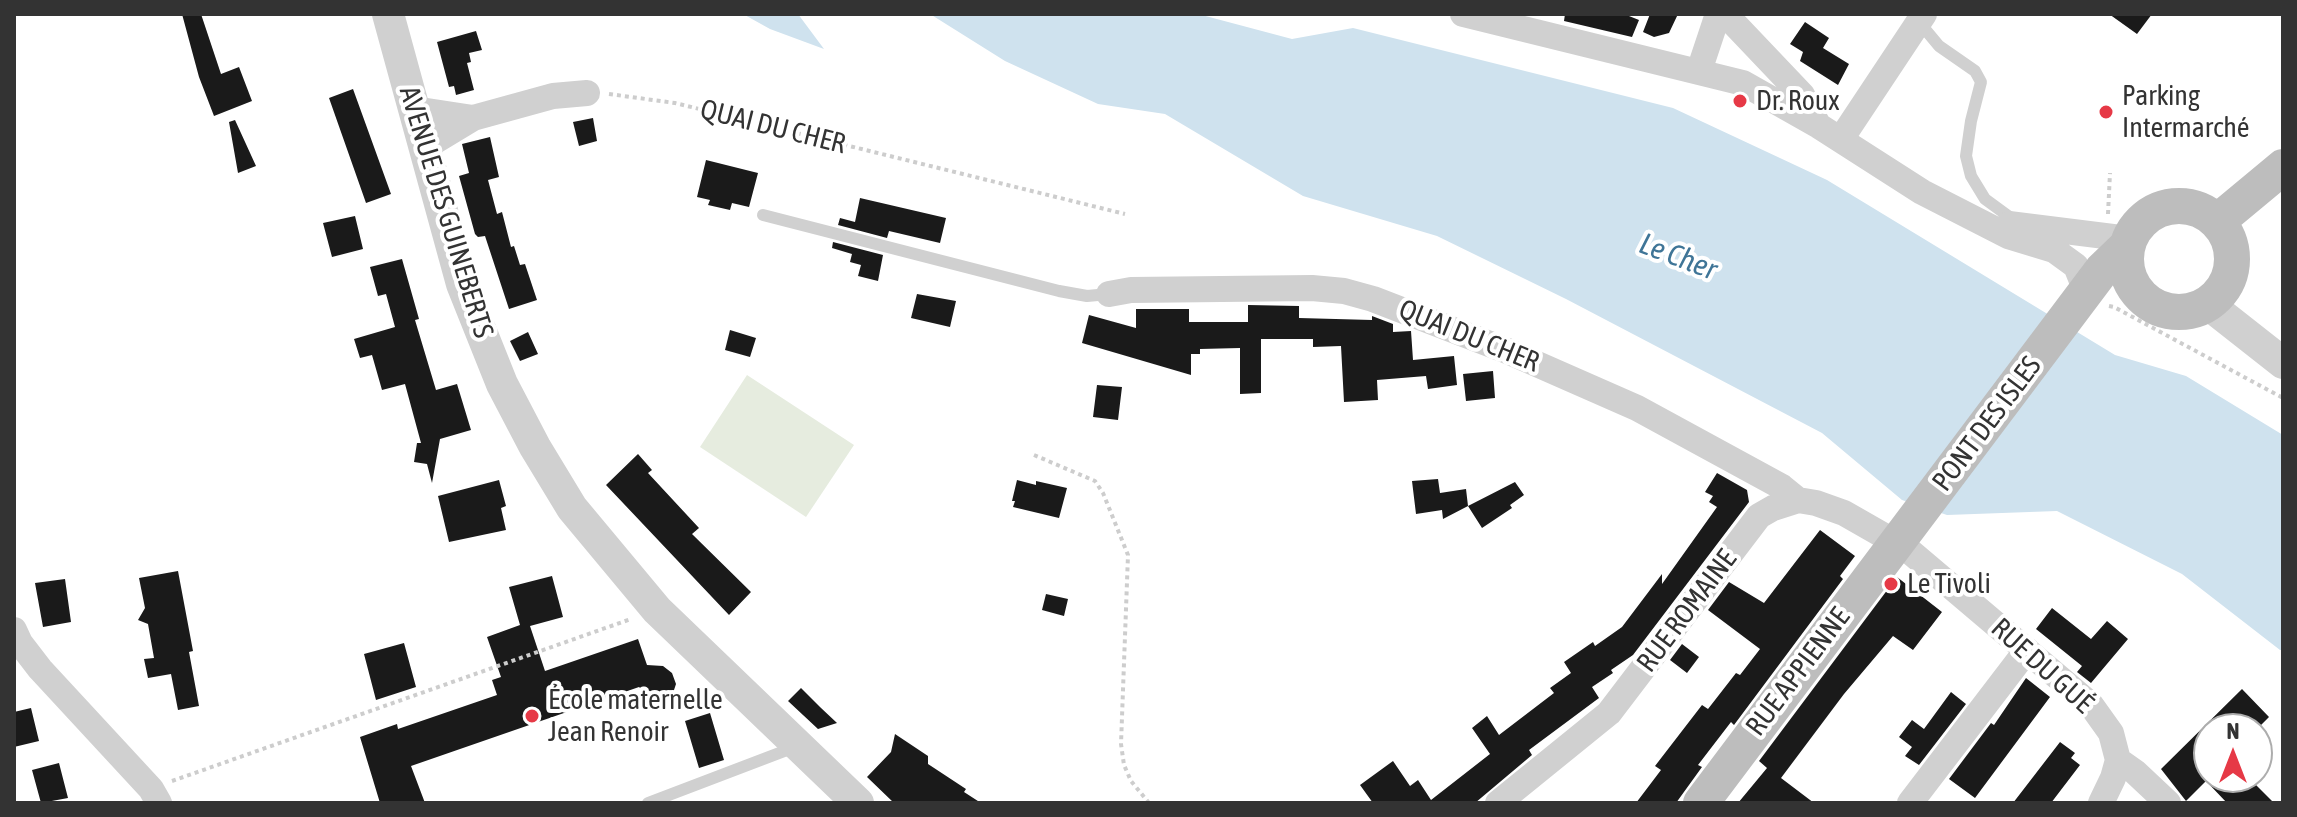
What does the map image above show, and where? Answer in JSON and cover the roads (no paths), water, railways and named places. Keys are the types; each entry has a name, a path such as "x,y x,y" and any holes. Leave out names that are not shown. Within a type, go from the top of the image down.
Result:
{"main road":[{"path":"2218,221 2283,167"},
{"path":"2169,206 2186,206 2203,211 2218,221 2232,249 2228,280 2220,294 2193,311 2178,313 2148,303 2136,292 2125,268 2121,234 2152,212 2169,206"},
{"name":"PONT DES ISLES","path":"1906,531 2102,270 2121,234"},
{"path":"2081,298 2136,292"},
{"name":"RUE APPIENNE","path":"1701,803 1906,531"}],"street":[{"name":"AVENUE DES GUINEBERTS","path":"388,14 468,298 502,384 535,447 565,496 657,610 858,803"},
{"path":"1463,14 1743,83 1830,132 1922,192 2008,236 2054,250 2066,257 2076,266 2081,298"},
{"path":"1699,71 1718,14"},
{"path":"1725,14 1802,95 1830,132"},
{"path":"1830,132 1922,18"},
{"path":"425,147 473,118 553,96 587,93"},
{"path":"414,109 473,118"},
{"path":"1972,217 2023,226 2121,234"},
{"name":"QUAI DU CHER","path":"1109,294 1131,290 1312,288 1344,291 1373,299 1505,350 1637,408 1782,487 1798,500"},
{"path":"2208,304 2283,363"},
{"path":"1798,500 1906,531"},
{"name":"RUE ROMAINE","path":"1498,803 1609,713 1759,516 1798,500"},
{"name":"RUE DU GUÉ","path":"1906,531 2027,650 2091,705 2111,733 2118,760"},
{"path":"14,630 40,669 155,796"},
{"path":"1910,803 2027,650"},
{"path":"2101,803 2118,760 2168,803"}],"lane":[{"path":"1922,18 1939,46 1975,71 1981,82 1966,156 1971,176 1985,199 2023,226"},
{"path":"763,215 1059,291 1087,296 1109,294"},
{"path":"648,803 799,746"}],"water":[{"path":"743,14 798,14 824,49 770,29"},
{"name":"Le Cher","path":"930,14 1198,14 1292,39 1353,28 1673,108 1827,180 2115,355 2186,376 2283,435 2283,650 2182,574 2057,511 1947,515 1902,500 1822,433 1566,299 1437,236 1303,196 1165,114 1098,104 1005,61"}],"place":[{"name":"Dr. Roux","path":"1740,101"},
{"name":"Parking Intermarché","path":"2106,112"},
{"name":"Le Tivoli","path":"1891,584"},
{"name":"École maternelle Jean Renoir","path":"532,716"}]}
